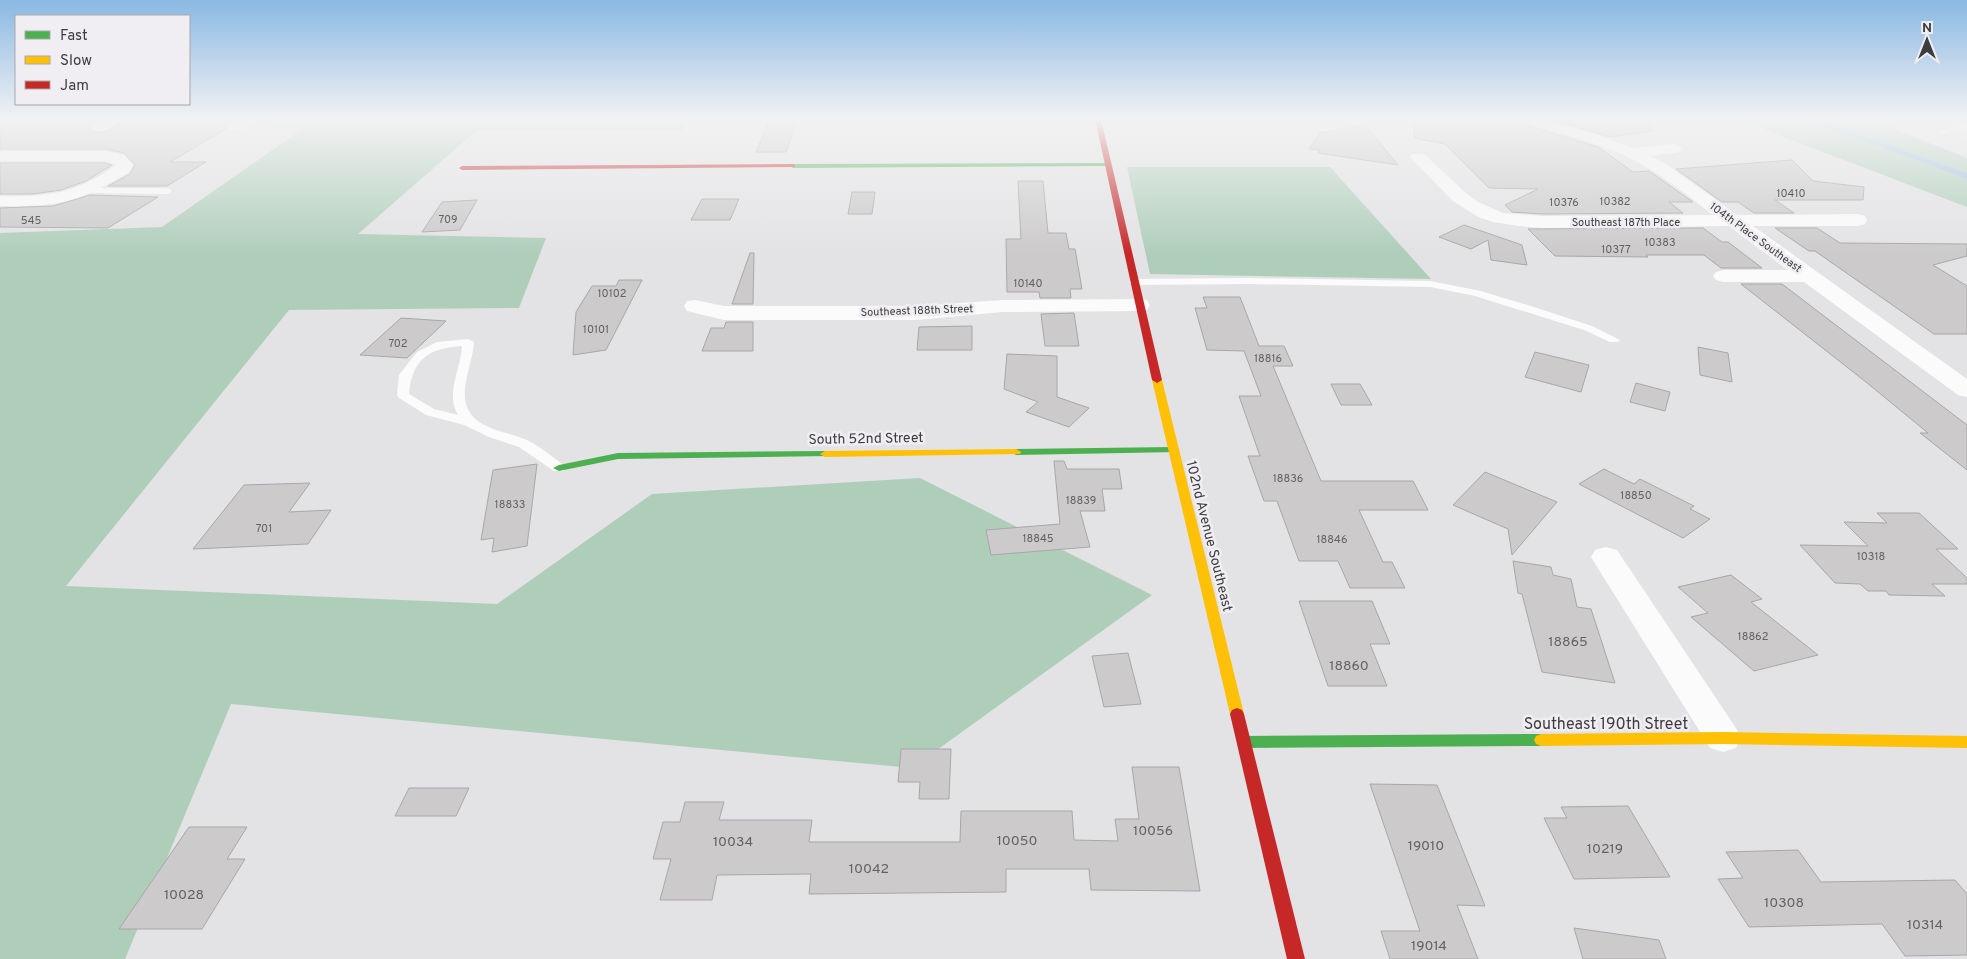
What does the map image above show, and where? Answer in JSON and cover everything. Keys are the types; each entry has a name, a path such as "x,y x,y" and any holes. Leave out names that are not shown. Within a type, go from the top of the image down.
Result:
{"street":[{"path":"0,201 52,200 77,194 123,168 125,164"},
{"name":"Southeast 187th Place","path":"1425,164 1464,202 1475,209 1501,219 1542,222 1858,220"},
{"name":"104th Place Southeast","path":"1650,164 1680,181 1967,390"},
{"path":"462,168 1108,165"},
{"name":"102nd Avenue Southeast","path":"1108,165 1134,282 1296,959"},
{"path":"1722,276 1811,276"},
{"name":"Southeast 188th Street","path":"695,306 724,313 917,313 1003,306 1140,305"},
{"path":"1938,368 1967,369"},
{"name":"South 52nd Street","path":"559,468 618,456 1174,450"},
{"path":"1606,557 1724,738"},
{"name":"Southeast 190th Street","path":"1244,742 1724,738 1967,742"}],"lane":[{"path":"77,194 168,190"},
{"path":"1134,282 1258,281 1430,284 1477,293 1533,310 1588,328 1614,340"},
{"path":"469,422 461,408 459,385 468,351 468,342 441,344 421,354 404,375 403,395 430,412 469,422 494,434 524,444 559,468"}],"green space":[{"path":"253,164 438,164 358,234 546,238 519,308 289,310 66,586 497,604 652,494 920,478 1152,595 912,768 231,704 125,959 0,959 0,233 162,227"},
{"path":"1854,164 1967,164 1967,207"},
{"path":"1127,167 1330,167 1431,279 1150,274"}],"building":[{"path":"0,164 112,165 86,181 61,190 33,194 0,194"},
{"path":"134,164 203,164 167,186 108,186 130,174 135,165"},
{"path":"1465,164 1621,164 1633,172 1649,171 1693,202 1669,202 1683,213 1542,214 1512,212 1505,205 1538,189 1489,188"},
{"path":"1744,164 1796,164 1813,181 1864,187 1863,200 1775,200 1794,213 1754,213 1738,202 1722,202 1676,169"},
{"path":"1018,181 1043,181 1048,233 1066,233 1069,249 1075,249 1082,289 1070,289 1071,298 1040,298 1039,292 1007,292 1006,239 1021,239"},
{"path":"852,192 875,192 872,214 848,214"},
{"path":"90,195 158,197 108,228 0,227 0,208 53,206"},
{"path":"702,199 739,199 730,220 691,220"},
{"path":"477,200 460,230 422,232 442,202"},
{"path":"1464,225 1522,245 1527,265 1491,260 1488,240 1471,249 1439,237"},
{"path":"1703,228 1722,242 1728,242 1762,268 1721,268 1704,255 1646,255 1648,257 1555,256 1528,229"},
{"path":"1775,228 1817,228 1840,243 1967,244 1967,256 1933,265 1967,286 1967,334 1934,334 1815,251 1809,251"},
{"path":"750,253 754,253 753,304 732,304"},
{"path":"619,280 642,280 606,350 573,355 576,312 592,286 616,286"},
{"path":"1741,284 1782,284 1967,425 1967,470 1920,433 1928,433"},
{"path":"1203,297 1240,297 1259,346 1284,346 1293,366 1273,366 1321,481 1413,481 1428,510 1359,510 1383,562 1392,562 1405,588 1350,588 1338,561 1299,561 1277,501 1264,501 1248,456 1260,456 1239,396 1261,396 1244,351 1207,350 1195,308 1207,308"},
{"path":"1074,313 1079,346 1045,346 1041,314"},
{"path":"401,318 446,321 407,358 360,355"},
{"path":"726,322 753,322 753,351 702,351 711,328 724,328"},
{"path":"972,326 972,350 917,350 919,327"},
{"path":"1698,347 1728,353 1732,382 1700,375"},
{"path":"1535,352 1589,365 1581,392 1525,377"},
{"path":"1007,354 1057,356 1057,397 1089,408 1069,427 1026,412 1038,402 1004,389"},
{"path":"1636,383 1670,392 1665,411 1630,402"},
{"path":"1331,384 1360,384 1372,405 1341,405"},
{"path":"1054,461 1064,461 1067,469 1119,469 1122,489 1102,489 1105,511 1080,511 1090,547 991,555 986,530 1060,524"},
{"path":"537,464 527,546 492,552 494,538 481,540 493,470"},
{"path":"1604,469 1634,484 1640,479 1694,506 1690,509 1710,519 1683,538 1579,484"},
{"path":"1485,472 1557,502 1512,555 1508,529 1453,505"},
{"path":"310,483 289,512 331,510 308,544 193,549 244,485"},
{"path":"1877,513 1919,513 1958,549 1936,549 1967,578 1967,584 1932,584 1945,596 1889,595 1886,591 1868,591 1860,584 1835,583 1800,545 1868,546 1844,522 1887,523"},
{"path":"1513,561 1551,567 1553,575 1571,579 1577,607 1591,609 1615,683 1542,672 1522,594 1518,593"},
{"path":"1731,575 1762,599 1751,602 1818,655 1754,671 1691,617 1708,613 1678,587"},
{"path":"1299,601 1372,601 1390,644 1370,644 1387,686 1328,686"},
{"path":"1128,653 1141,704 1104,707 1092,656"},
{"path":"901,749 951,749 949,799 919,799 920,782 898,782"},
{"path":"1132,767 1179,767 1200,891 1091,890 1089,869 1006,869 1006,892 809,894 811,874 717,875 712,900 660,900 671,859 653,859 663,822 680,822 685,802 724,802 719,820 812,820 809,842 960,842 961,811 1072,811 1074,840 1118,841 1115,819 1139,819"},
{"path":"1370,784 1437,785 1485,906 1457,905 1478,959 1390,959 1381,931 1420,931"},
{"path":"409,788 469,788 456,816 395,816"},
{"path":"1628,806 1670,877 1574,879 1544,818 1567,818 1561,807"},
{"path":"189,827 247,827 227,859 245,859 202,929 119,929"},
{"path":"1798,850 1821,882 1955,880 1967,894 1967,955 1905,956 1882,924 1749,927 1718,879 1743,878 1726,852"},
{"path":"1574,928 1659,940 1666,959 1583,959"}],"waterway":[{"path":"1933,164 1967,176"}],"traffic: fast":[{"path":"793,166 1108,165"},
{"path":"1016,452 1174,450"},
{"path":"559,468 618,456 825,454"},
{"path":"1244,742 1541,740"}],"traffic: slow":[{"path":"1157,380 1237,714"},
{"path":"825,454 1016,452"},
{"path":"1541,740 1723,738 1967,742"}],"traffic: jam":[{"path":"1108,164 1157,380"},
{"path":"462,168 793,166"},
{"path":"1237,714 1296,959"}]}
